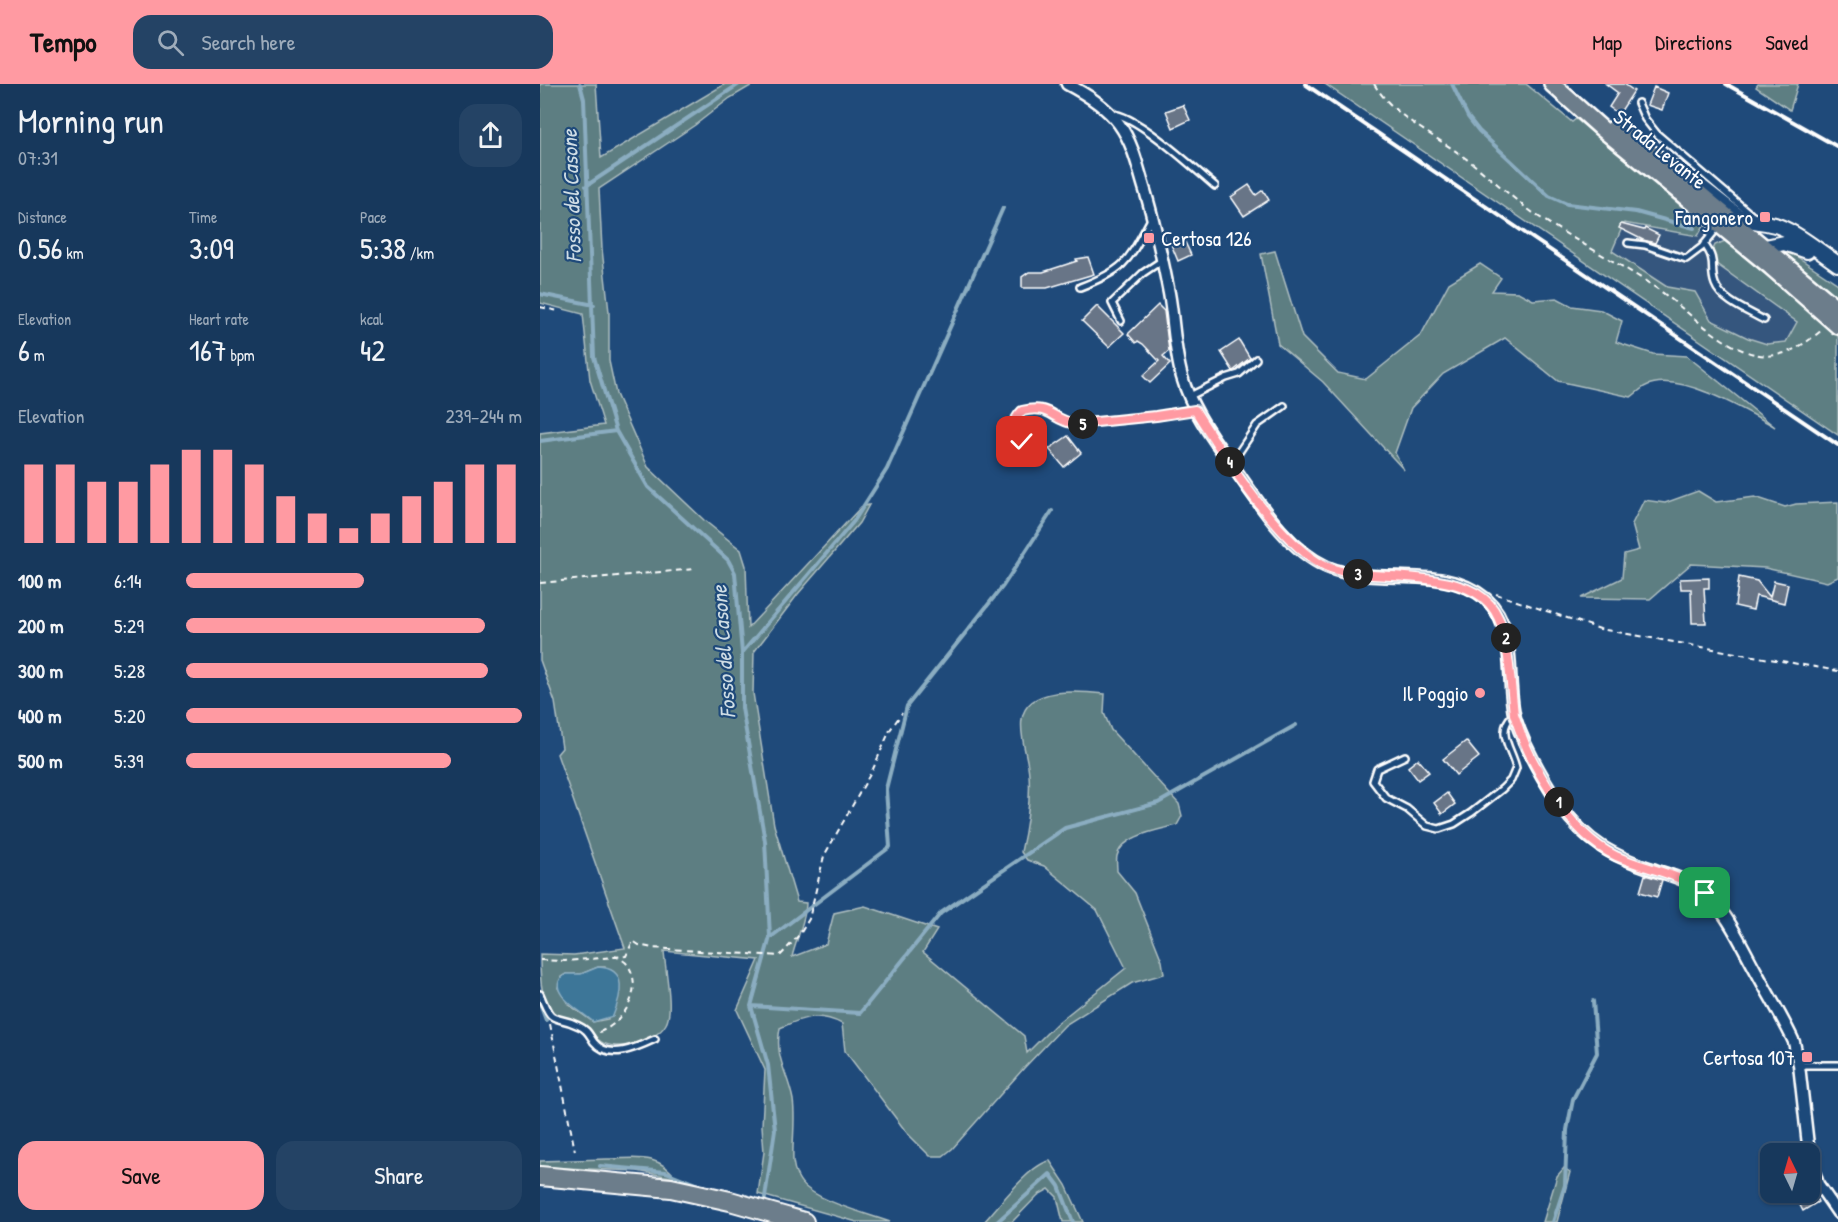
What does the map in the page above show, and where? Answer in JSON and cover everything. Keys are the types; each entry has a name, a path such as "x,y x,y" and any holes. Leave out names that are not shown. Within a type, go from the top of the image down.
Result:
{"highway":[{"path":"540,1176 602,1180 695,1193 804,1222"}],"main road":[{"name":"Strada Levante","path":"1555,85 1606,132 1720,224 1757,245"},
{"name":"Strada Levante","path":"1572,101 1652,154 1757,245"},
{"path":"1757,245 1832,326"},
{"path":"1757,245 1838,309"}],"street":[{"path":"1067,84 1111,114 1126,135 1134,153 1152,218 1168,291 1181,374 1195,410 1228,460 1284,532 1304,552 1326,566 1354,573 1435,580 1474,591 1488,601 1502,624 1507,647 1514,714 1548,785 1567,814 1587,837 1616,856 1692,884 1710,898 1721,911 1788,1030 1799,1065 1808,1143"},
{"path":"1652,154 1689,175 1737,215 1747,220 1786,230 1838,266"},
{"path":"1767,224 1762,229 1757,245 1781,243 1793,245 1838,266"},
{"path":"1820,1187 1838,1213"}],"lane":[{"path":"1638,103 1645,119 1657,134 1767,224"},
{"path":"1111,114 1128,118 1184,158 1215,186"},
{"path":"1080,287 1110,276 1129,259 1152,218"},
{"path":"1628,243 1645,245 1682,259 1689,257 1704,244 1720,224"},
{"path":"1704,244 1713,258 1714,281 1718,289 1740,306 1764,320"},
{"path":"1121,321 1112,303 1143,273 1161,261"},
{"path":"1190,396 1239,374 1256,359"},
{"path":"1228,460 1239,452 1257,425 1284,406"},
{"path":"1022,442 1014,431 1014,424 1022,411 1036,408 1043,409 1066,422 1076,424 1195,410"},
{"path":"1405,756 1377,769 1373,781 1378,789 1386,798 1407,809 1427,826 1439,829 1454,824 1511,780 1516,768 1503,734 1508,720 1514,714"},
{"path":"540,994 548,1015 554,1019 581,1026 591,1034 593,1041 602,1050 620,1052 639,1047 655,1039"},
{"path":"1799,1065 1838,1065"}],"path":[{"path":"1374,84 1386,103 1400,115 1461,155 1537,216 1654,287 1734,346 1756,355 1779,355 1797,348 1832,326"},
{"path":"540,307 559,311"},
{"path":"540,583 695,569"},
{"path":"1474,591 1484,590 1600,629 1838,671"},
{"path":"540,960 565,961 626,956 633,941 652,948 780,956 785,953 809,918 824,856 873,769 890,729 902,713"},
{"path":"591,1034 605,1030 619,1022 630,1006 633,987 631,976 627,963 615,956"},
{"path":"548,1015 575,1151"}],"shaded area":[{"path":"1624,223 1698,236 1704,225 1725,241 1719,242 1715,263 1797,323 1786,342 1767,344 1748,338 1711,320 1695,292 1667,287 1612,251"},
{"path":"598,967 615,972 620,984 620,992 613,1016 593,1022 566,1000 558,987 560,980 566,974 581,974"}],"green space":[{"path":"540,84 596,84 601,158 725,84 754,84 730,98 695,125 599,189 602,249 609,312 609,361 616,394 648,467 705,521 741,550 746,566 748,628 861,507 869,505 859,523 798,594 754,652 753,693 774,825 797,902 806,903 803,923 792,957 826,944 834,913 865,906 937,930 923,952 1024,1036 1027,1053 1056,1024 1126,968 1097,910 1044,866 1027,860 1021,852 1027,823 1029,794 1028,767 1021,726 1026,708 1033,701 1056,693 1105,694 1104,713 1111,730 1179,804 1182,816 1177,825 1133,838 1120,849 1117,858 1117,871 1135,893 1162,961 1164,974 1132,983 1065,1025 952,1149 943,1156 930,1156 907,1133 845,1051 842,1024 826,1018 811,1017 780,1028 780,1057 791,1090 794,1108 793,1161 796,1173 808,1189 825,1199 890,1222 857,1222 758,1194 764,1152 762,1126 765,1070 737,1010 759,960 664,951 669,999 668,1018 666,1024 654,1036 636,1044 616,1046 607,1044 597,1039 584,1025 553,1015 547,1007 541,977 540,954 574,955 625,948 557,754 562,748 555,702 540,660 540,433 604,425 590,380 583,314 540,303","holes":["598,967 605,967 608,1019 593,1022 568,1004 558,988 561,977 566,974 581,974"]},
{"path":"1325,84 1526,84 1572,122 1576,119 1704,225 1698,236 1624,223 1612,251 1667,287 1695,292 1711,320 1748,338 1767,344 1786,342 1797,322 1715,263 1712,252 1715,245 1725,241 1838,335 1838,435"},
{"path":"1758,84 1798,84 1790,110 1756,87"},
{"path":"1787,250 1838,284 1838,304 1775,251"},
{"path":"1275,251 1302,337 1338,373 1366,379 1421,335 1449,283 1480,264 1501,278 1492,291 1518,292 1533,300 1557,298 1572,306 1601,310 1622,321 1616,342 1653,354 1687,356 1775,427 1712,394 1676,383 1646,386 1631,397 1558,381 1505,338 1443,374 1411,408 1395,453 1404,470 1323,382 1278,344 1261,254"},
{"path":"1698,491 1716,502 1755,497 1785,507 1796,504 1838,502 1838,577 1827,582 1765,568 1691,564 1650,599 1581,598 1622,578 1624,554 1639,550 1632,524 1644,500 1665,503"},
{"path":"636,1158 662,1164 676,1178 637,1171 540,1167 540,1161"},
{"path":"1050,1161 1066,1185 1083,1222 1063,1222 1057,1197 1049,1189 1038,1195 1012,1222 984,1222 1024,1177"},
{"path":"1564,1168 1570,1172 1557,1222 1543,1222 1557,1176"}],"building":[{"path":"1606,84 1624,84 1634,91 1619,114 1609,107 1618,93"},
{"path":"1654,87 1668,93 1662,110 1647,105"},
{"path":"1183,105 1190,120 1173,128 1166,111"},
{"path":"1249,185 1256,195 1263,190 1269,200 1244,216 1231,197"},
{"path":"1621,224 1644,230 1645,228 1659,235 1655,243 1643,240 1619,228"},
{"path":"1183,238 1191,255 1178,261 1171,244"},
{"path":"1088,257 1094,274 1047,288 1022,288 1022,277 1029,272 1043,272 1077,261 1076,259"},
{"path":"1158,305 1164,311 1169,351 1163,356 1170,364 1150,383 1143,376 1159,361 1143,344 1138,341 1136,343 1128,334"},
{"path":"1097,306 1124,333 1109,347 1082,321"},
{"path":"1239,340 1250,358 1233,371 1221,352"},
{"path":"1068,436 1081,453 1064,467 1049,449"},
{"path":"1739,577 1757,581 1770,597 1774,581 1788,584 1784,603 1756,596 1753,610 1735,606"},
{"path":"1709,578 1709,588 1704,588 1706,623 1692,623 1691,589 1681,589 1680,579"},
{"path":"1466,741 1479,757 1456,775 1443,759"},
{"path":"1418,759 1429,772 1418,780 1408,767"},
{"path":"1447,793 1455,804 1442,814 1434,803"},
{"path":"1645,875 1662,880 1657,897 1640,892"},
{"path":"1799,1203 1816,1203 1803,1211"}],"waterway":[{"name":"Fosso del Casone","path":"580,84 584,99 594,357 616,431 648,487 728,560 735,573 742,653 742,708 765,841 770,937 751,1006 768,1065 775,1130 764,1204"},
{"path":"586,186 739,84"},
{"path":"1452,84 1468,117 1479,131 1549,196 1567,204 1636,212 1694,228"},
{"path":"742,653 854,521 887,469 1003,208"},
{"path":"540,294 594,305"},
{"path":"540,441 616,431"},
{"path":"771,937 890,847 886,789 907,706 1003,586 1052,511"},
{"path":"751,1006 860,1013 941,913 1065,828 1158,803 1296,725"},
{"path":"1553,1222 1565,1185 1567,1130 1573,1099 1597,1053 1593,1001"},
{"path":"540,1004 546,1020"},
{"path":"600,1166 666,1172 698,1185"},
{"path":"997,1222 1050,1174 1059,1186 1073,1222"}],"railway":[{"path":"1305,84 1838,445"},
{"path":"1726,84 1838,147"}],"place":[{"name":"Fangonero","path":"1765,217"},
{"name":"Certosa 126","path":"1149,238"},
{"name":"Il Poggio","path":"1480,693"},
{"name":"Certosa 107","path":"1807,1057"}],"route":[{"path":"1022,442 1014,431 1017,416 1022,411 1036,408 1043,409 1066,422 1076,424 1101,423 1195,410 1228,460 1275,522 1304,552 1320,563 1333,569 1354,573 1446,582 1479,594 1492,606 1504,629 1514,714 1519,727 1542,775 1567,814 1587,837 1607,851 1631,862 1680,878 1705,893"}]}
